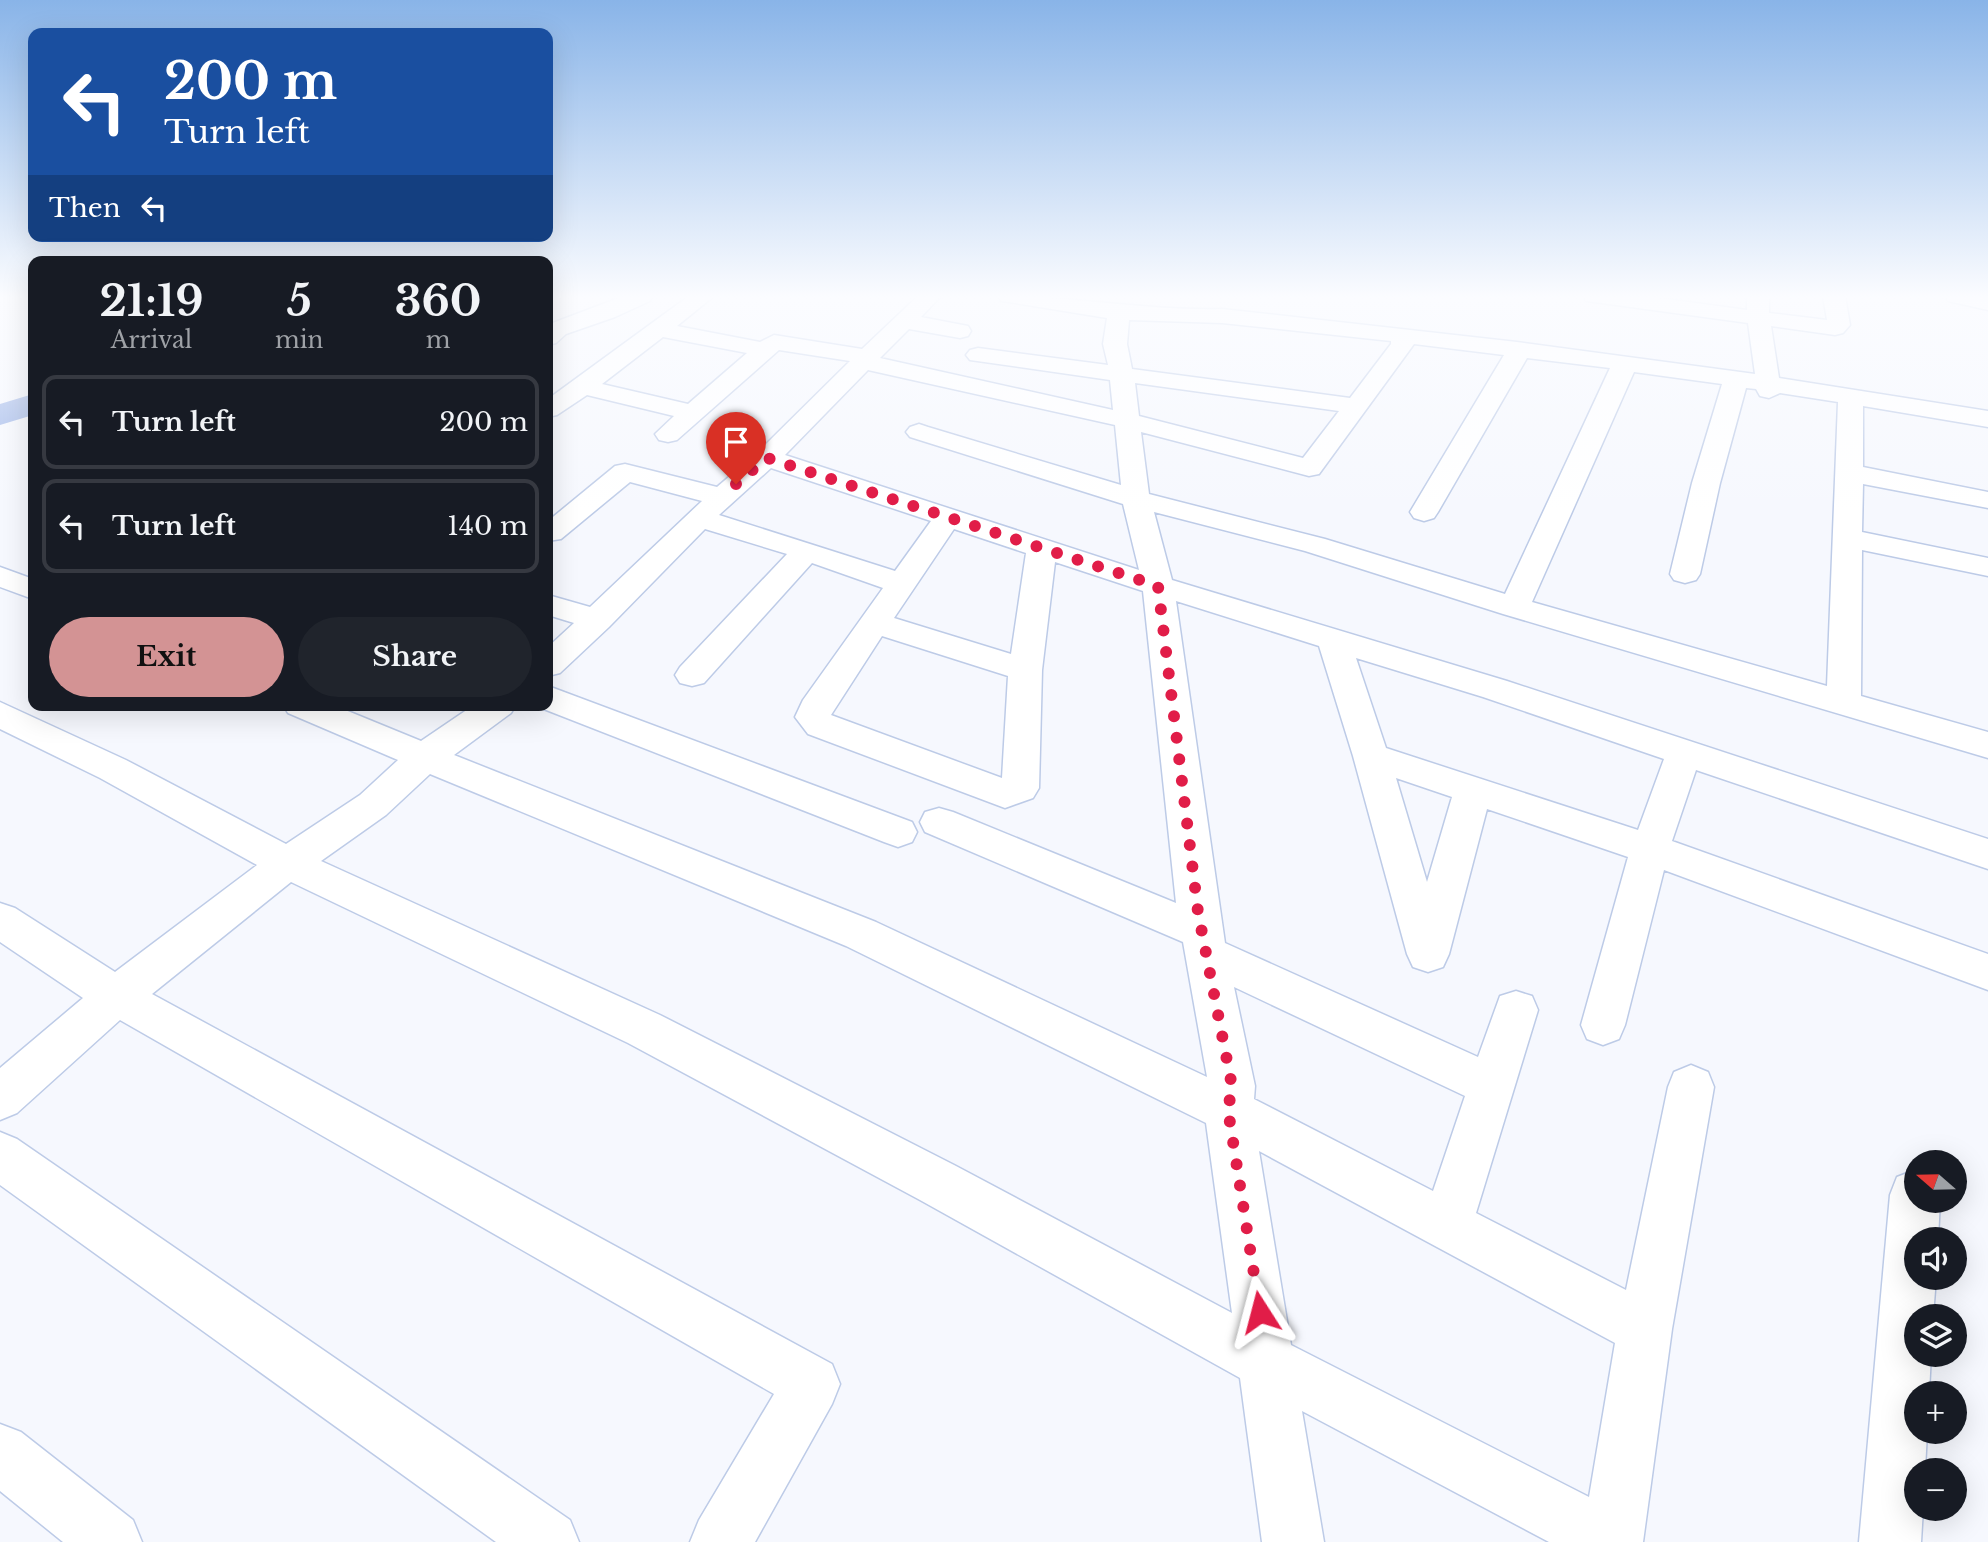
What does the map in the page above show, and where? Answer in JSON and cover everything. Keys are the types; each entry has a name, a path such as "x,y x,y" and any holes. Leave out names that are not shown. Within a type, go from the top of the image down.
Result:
{"street":[{"path":"553,407 609,368"},
{"path":"553,531 745,368"},
{"path":"553,660 598,620 711,508 767,458 857,368"},
{"path":"902,368 1125,419 1309,468 1383,368"},
{"path":"1067,368 1357,406"},
{"path":"1120,368 1136,499 1158,586 1203,942 1232,1086 1228,1110 1293,1542"},
{"path":"1424,512 1508,368"},
{"path":"1514,607 1622,368 1768,386 1988,430"},
{"path":"1766,368 1768,386"},
{"path":"1685,574 1734,381"},
{"path":"583,387 693,413"},
{"path":"1851,401 1988,419"},
{"path":"1844,703 1851,401"},
{"path":"919,432 1136,499 1315,545 1514,607 1988,745"},
{"path":"767,458 1158,586 1495,689 1988,854"},
{"path":"625,472 807,551 902,584"},
{"path":"1850,473 1988,500"},
{"path":"948,517 815,708 813,717 820,725 1005,794 1020,788 1025,670 1042,548"},
{"path":"1848,538 1988,568"},
{"path":"692,675 807,551"},
{"path":"0,576 28,588"},
{"path":"553,606 598,620"},
{"path":"875,623 1025,670"},
{"path":"1334,641 1371,756 1428,954 1473,790"},
{"path":"553,700 898,832"},
{"path":"314,711 601,831 861,934 1228,1110 1645,1329"},
{"path":"0,1098 116,996 288,863 373,805 425,757 490,711"},
{"path":"0,715 113,769 288,863 645,1029 938,1183 1268,1363 1612,1542 1645,1329 1691,1087"},
{"path":"1603,1025 1650,849 1684,752"},
{"path":"1371,756 1650,849 1988,972"},
{"path":"939,822 1203,942 1492,1086"},
{"path":"0,920 116,996 813,1384 721,1542"},
{"path":"1447,1224 1516,1010"},
{"path":"0,1156 548,1542"},
{"path":"1890,1542 1914,1213"},
{"path":"0,1453 111,1542"}],"waterway":[{"path":"0,415 28,406"}],"route":[{"path":"736,484 767,458 1158,586 1198,912 1232,1086 1228,1110 1260,1312"}]}
